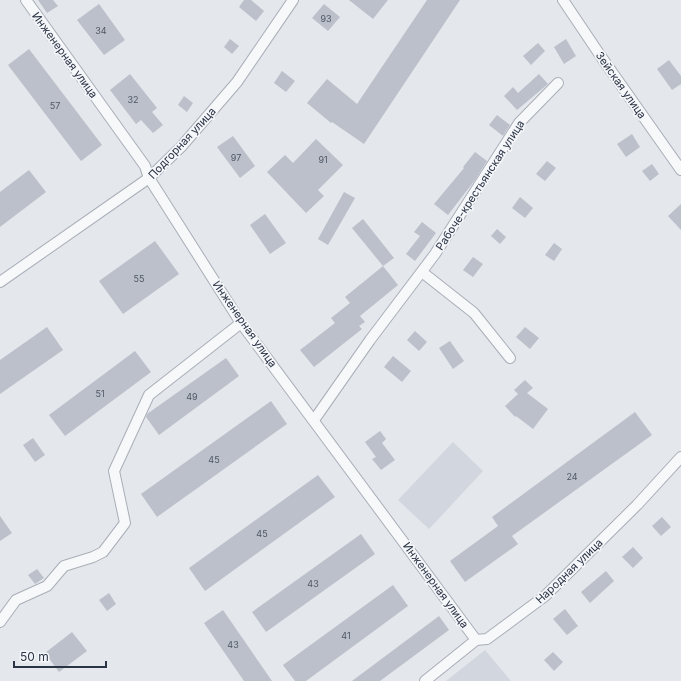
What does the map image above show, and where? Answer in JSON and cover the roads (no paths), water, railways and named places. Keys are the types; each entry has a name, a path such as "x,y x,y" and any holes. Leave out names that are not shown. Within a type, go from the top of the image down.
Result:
{"street":[{"name":"Инженерная улица","path":"26,0 145,166 149,178 241,323 476,640"},
{"name":"Подгорная улица","path":"0,282 149,178 181,147 237,82 293,0"},
{"name":"Зейская улица","path":"563,0 681,170"},
{"name":"Рабоче-крестьянская улица","path":"314,420 370,340 435,254 519,123 558,83"},
{"path":"422,272 474,313 510,358"},
{"path":"0,622 16,600 47,586 64,566 93,557 103,552 125,523 114,471 149,395 241,323"},
{"name":"Народная улица","path":"425,681 476,640 488,639 545,596 637,505 681,457"}]}
